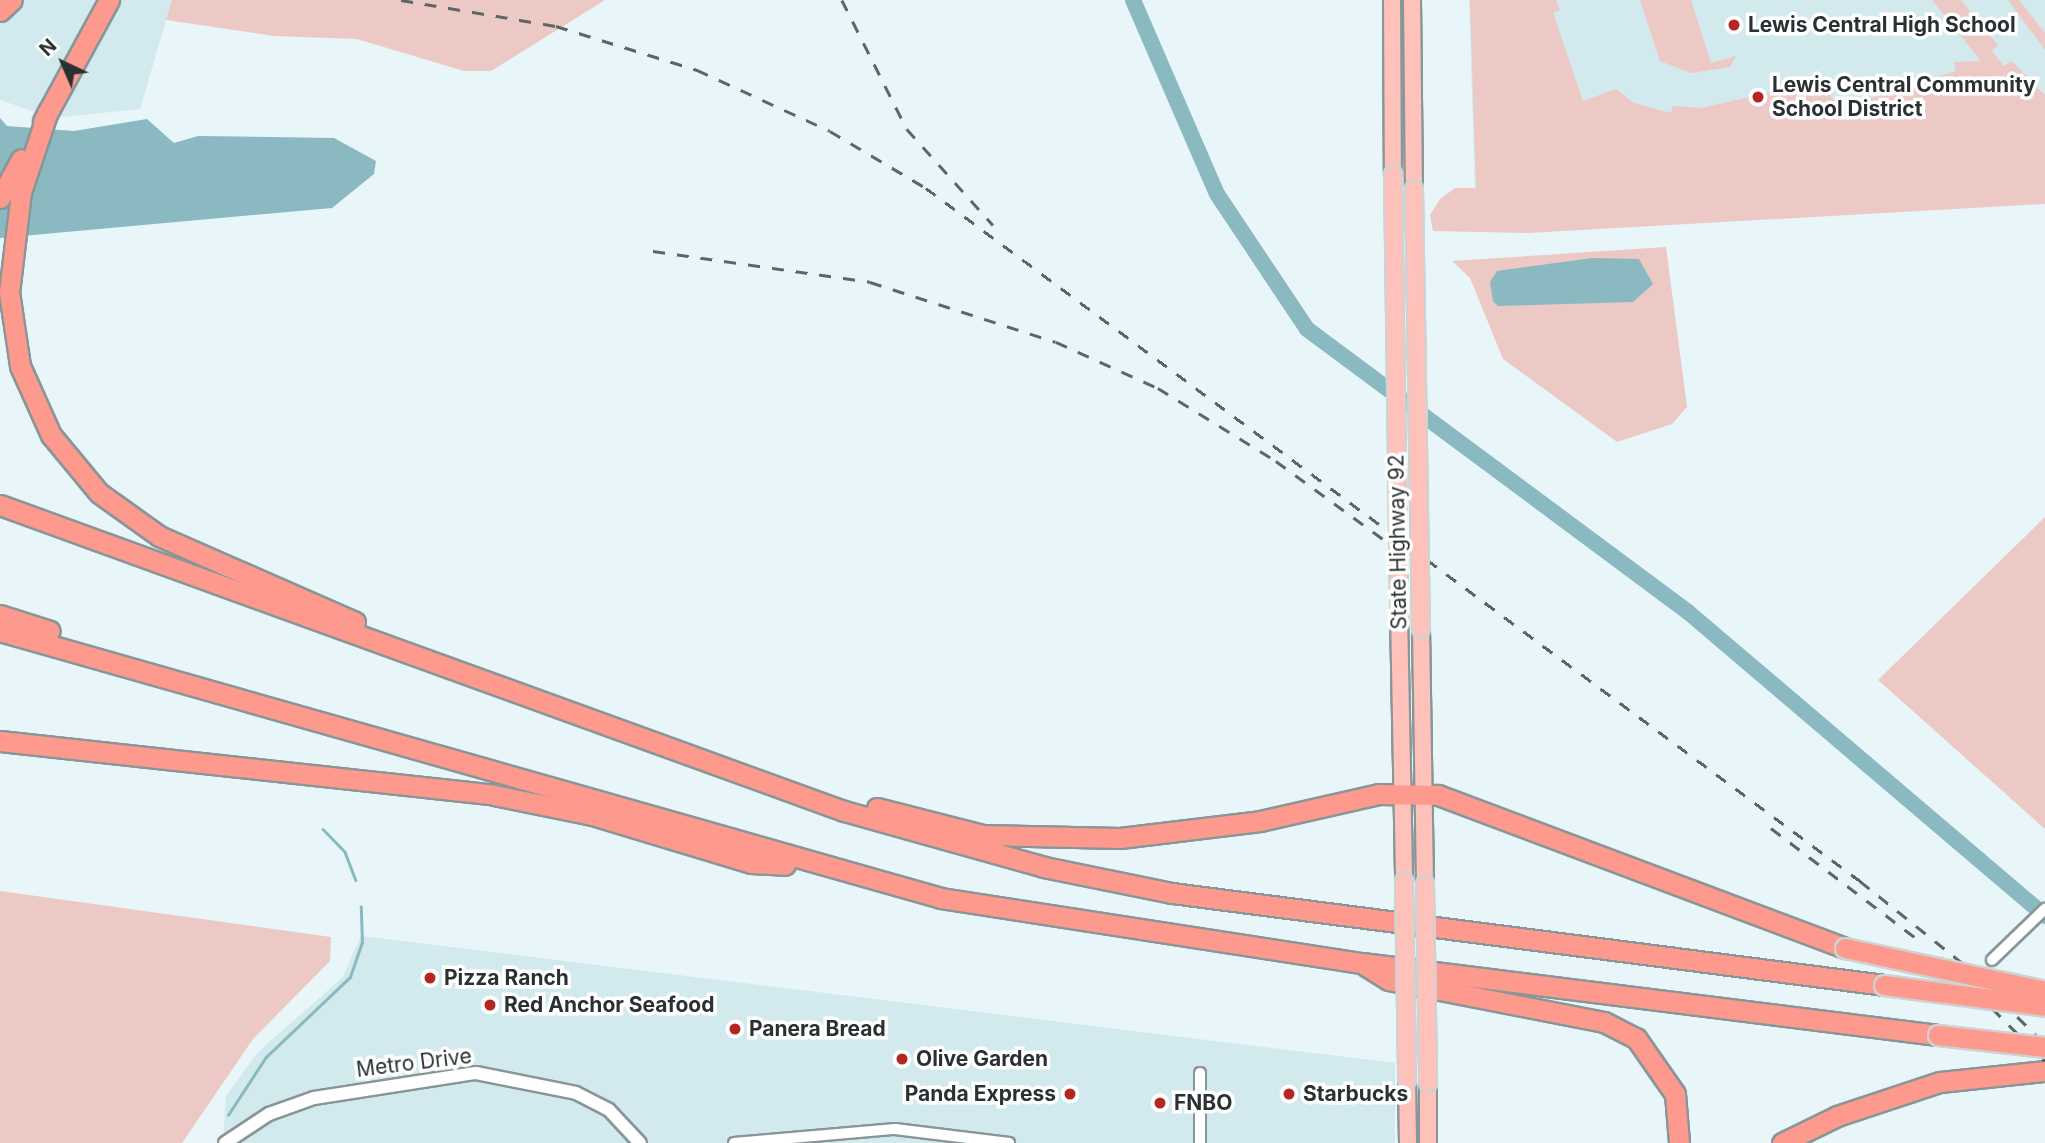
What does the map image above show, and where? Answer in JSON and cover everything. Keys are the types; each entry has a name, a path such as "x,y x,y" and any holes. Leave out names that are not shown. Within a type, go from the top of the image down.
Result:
{"highway":[{"path":"0,11 12,0"},
{"path":"0,198 109,0"},
{"path":"48,111 25,176 9,260 15,347 38,412 77,471 133,520 358,623 410,655"},
{"path":"0,505 780,787 943,841 1172,893 2045,1006"},
{"path":"0,615 176,676"},
{"path":"0,631 176,676 819,867 941,898 1362,963 2045,1047"},
{"path":"0,642 114,659"},
{"path":"0,741 494,795 592,815 751,863 819,867"},
{"path":"780,787 983,835 1075,839 1187,832 1403,794 1438,795 1845,948 2045,991"},
{"path":"1362,963 1388,980 1604,1022 1636,1038 1675,1094 1679,1143"},
{"path":"1782,1143 1906,1091 2038,1071"}],"main road":[{"name":"State Highway 92","path":"1392,0 1408,1143"},
{"name":"State Highway 92","path":"1412,0 1428,1143"}],"street":[{"path":"1992,960 2045,909"},
{"name":"Metro Drive","path":"225,1143 307,1100 476,1073 576,1093 618,1117 640,1143"},
{"path":"1200,1073 1200,1143"},
{"path":"734,1143 865,1129 1009,1143"}],"shaded area":[{"path":"0,0 172,0 140,109 53,118 0,100"},
{"path":"172,0 605,0 491,71 464,71 357,39 274,36 166,20"},
{"name":"Lewis Central Community School District","path":"1469,0 2045,0 2045,195 1476,230"},
{"name":"Lewis Central Community School District","path":"1470,0 1556,0 1560,10 1553,13 1583,101 1616,89 1634,103 1671,113 1673,106 1702,108 1822,80 1832,99 1848,106 1956,71 1954,62 1981,61 1932,0 1961,0 1998,45 1992,51 2004,66 2012,61 2045,95 2045,204 1528,233 1433,231 1430,215 1440,199 1455,188 1476,188"},
{"path":"1640,0 1691,0 1711,63 1736,56 1730,67 1691,73 1660,61"},
{"path":"2008,0 2019,0 2045,33 2045,50"},
{"path":"1666,247 1687,407 1672,424 1617,442 1503,359 1470,278 1452,261"},
{"path":"2045,517 2045,829 1878,680"},
{"path":"0,891 331,937 330,961 253,1039 182,1143 0,1143"},
{"path":"361,936 1395,1063 1395,1143 223,1143 226,1096 258,1052 343,977"}],"water":[{"path":"0,118 7,126 74,131 147,119 174,143 198,136 334,138 376,161 374,174 332,208 0,238"},
{"path":"1592,258 1639,259 1653,284 1633,302 1498,306 1493,301 1490,282 1497,271"}],"waterway":[{"path":"1133,0 1217,194 1307,329 1688,612 2045,916"},
{"path":"323,829 345,852 356,880"},
{"path":"228,1115 266,1057 350,977 362,943 361,907"}],"railway":[{"path":"401,0 556,26 697,70 830,131 926,188 1860,881 1966,966 2045,1044"},
{"path":"842,0 907,129 993,225"},
{"path":"653,251 870,282 1056,342 1158,388 1276,461 1420,566"},
{"path":"1771,828 1916,938"},
{"path":"1941,957 2045,1061"}],"place":[{"name":"Lewis Central High School","path":"1734,25"},
{"name":"Lewis Central Community School District","path":"1758,97"},
{"name":"Pizza Ranch","path":"430,978"},
{"name":"Red Anchor Seafood","path":"490,1005"},
{"name":"Panera Bread","path":"735,1029"},
{"name":"Olive Garden","path":"902,1059"},
{"name":"Panda Express","path":"1070,1094"},
{"name":"Starbucks","path":"1289,1094"},
{"name":"FNBO","path":"1160,1103"}]}
